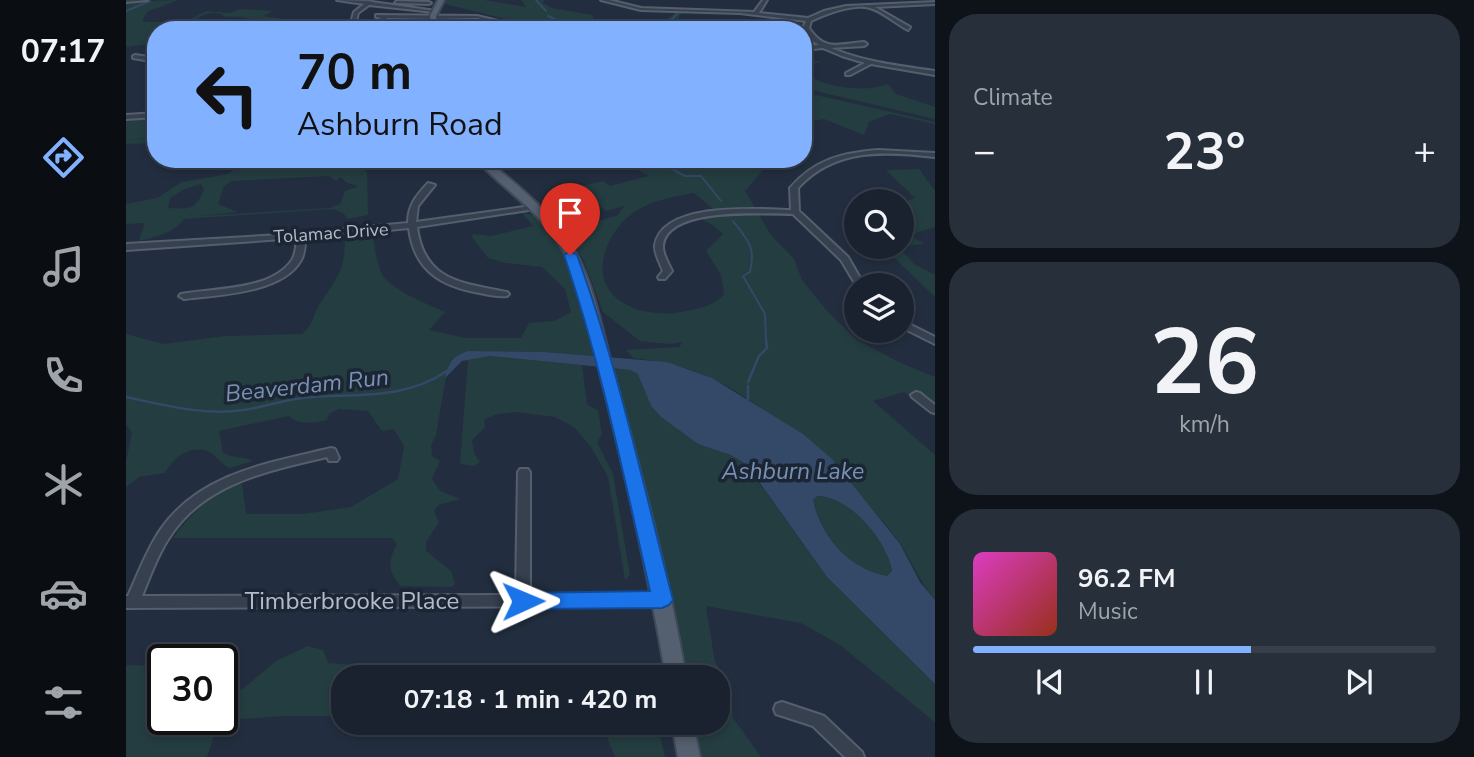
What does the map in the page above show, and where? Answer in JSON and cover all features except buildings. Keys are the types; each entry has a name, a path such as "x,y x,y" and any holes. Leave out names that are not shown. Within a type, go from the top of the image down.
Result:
{"main road":[{"path":"434,21 433,16 441,0"},
{"path":"490,168 534,206 570,255 600,346 662,600 674,665"},
{"path":"686,735 690,757"}],"street":[{"path":"126,1 145,0"},
{"path":"340,0 388,6 433,16"},
{"path":"354,21 356,12 374,0"},
{"path":"388,6 403,0 429,4"},
{"path":"603,0 641,9 756,13 809,20 835,9 935,3"},
{"path":"756,13 765,0"},
{"path":"859,0 908,28"},
{"path":"696,3 704,11"},
{"path":"378,21 386,15"},
{"path":"378,16 408,15 411,19 433,16 477,17 495,21"},
{"path":"812,37 824,46 871,62 935,73"},
{"path":"812,47 864,44"},
{"path":"135,57 147,59"},
{"path":"848,74 871,62"},
{"path":"126,117 147,116"},
{"path":"795,212 794,188 802,176 822,163 881,153 935,155"},
{"path":"431,185 412,204 419,257 431,270 463,286 504,294"},
{"name":"Tolamac Drive","path":"126,247 455,222 534,206"},
{"path":"662,277 668,271 660,252 660,242 667,229 712,213 795,212 845,259 853,273"},
{"path":"184,296 242,288 274,278 296,261 301,235"},
{"path":"914,330 935,341"},
{"path":"916,395 935,410"},
{"path":"130,602 164,534 201,495 246,474 331,452 333,458"},
{"path":"523,601 524,472"},
{"name":"Timberbrooke Place","path":"130,602 662,600"},
{"path":"782,709 818,721 856,757"}],"green space":[{"path":"178,0 147,12 142,22 147,22 147,44 126,47 126,2"},
{"path":"443,0 484,0 526,7 521,0 545,0 542,3 552,8 592,15 595,21 514,21 441,3"},
{"path":"241,9 273,11 263,16 299,21 266,21 225,17 214,13 187,21 206,11 229,13"},
{"path":"675,13 682,13 678,18 682,21 662,21"},
{"path":"812,77 846,88 879,87 888,84 896,94 935,107 935,119 812,90"},
{"path":"812,94 935,124 890,114 869,122 864,135 824,119 812,121"},
{"path":"147,117 147,138 128,140 147,139 147,143 126,144 126,118"},
{"path":"237,168 363,168 367,172 368,215 348,219 343,213 333,209 184,219 170,231 139,241 145,223 126,224 126,204 157,198 182,182 228,174","holes":["329,176 336,181 341,177 357,187 345,191 340,204 330,208 200,216 237,212 218,204 224,186 232,181","201,184 204,189 198,201 191,207 168,208 170,198 185,189"]},
{"path":"634,168 764,168 745,191 771,235 794,259 802,280 844,327 844,343 863,343 935,377 935,417 904,392 873,401 935,455 935,600 899,542 869,506 773,417 711,378 662,362 633,358 626,350 679,347 683,342 670,344 640,341 603,312 584,261 559,218 576,228 618,215 624,206 606,211 578,187 603,181 610,186 649,176","holes":["694,193 714,210 694,214 723,234 706,251 721,275 724,294 712,304 697,309 653,313 623,303 612,293 605,281 603,265 607,247 619,226 636,211 652,203"]},
{"path":"919,169 935,191 935,227 914,233 914,189 906,189 886,170"},
{"path":"522,213 538,218 551,231 563,250 581,297 597,357 544,352 468,351 448,365 436,435 431,445 432,456 440,461 432,479 440,491 461,499 438,505 434,511 439,522 426,542 426,551 451,571 455,584 451,587 401,586 393,576 390,566 397,544 392,538 173,538 201,506 236,483 242,484 246,514 303,514 351,507 398,479 404,446 394,429 382,431 368,411 339,409 323,421 301,422 289,416 219,431 223,453 253,461 230,468 210,452 188,451 172,462 165,473 139,477 126,487 126,462 132,433 126,424 126,334 163,344 225,336 302,334 309,327 318,306 340,272 345,236 372,234 378,263 385,279 410,296 445,312 429,330 465,338 521,338 529,323 554,321 571,312 565,289 542,267 505,263 488,258 471,236 491,236 533,226"},
{"path":"914,238 925,244 914,245"},
{"path":"895,259 910,259 935,275 935,297 914,277 914,273 910,273"},
{"path":"488,356 582,365 587,405 598,410 602,434 597,442 613,474 630,575 625,580 608,477 591,447 574,427 555,417 516,412 498,414 484,419 485,427 472,440 474,453 480,462 474,466 460,464 468,359"},
{"path":"612,368 639,374 651,406 661,417 698,444 731,455 746,465 827,577 935,684 935,722 840,645 801,623 706,606 717,665 683,665 659,541"},
{"path":"817,496 842,504 865,522 883,547 892,572 887,576 873,572 849,559 839,549 817,514 813,500"},
{"path":"308,646 323,650 328,663 359,665 331,665 331,716 238,720 238,691 276,661"},
{"path":"126,665 147,666 147,735 214,735 207,757 126,757"},
{"path":"730,684 733,718 761,757 700,757 696,735 730,735"},
{"path":"606,735 660,735 665,757 615,757"}],"water":[{"name":"Ashburn Lake","path":"544,352 667,362 712,378 803,434 832,459 900,544 920,582 935,600 935,684 827,577 747,465 731,455 698,444 661,417 651,406 638,374 630,370 489,356 462,361 445,378 452,361 463,353","holes":["817,496 829,498 854,512 875,534 889,559 892,571 887,576 849,559 830,538 813,500"]}],"waterway":[{"path":"536,0 546,11"},
{"path":"126,11 150,1"},
{"path":"670,21 677,14"},
{"path":"548,16 559,21"},
{"path":"670,168 685,176 701,176 721,201"},
{"path":"733,221 747,239 751,250 750,272 743,276 765,314 766,340"},
{"path":"748,382 759,356 767,348 766,339"},
{"name":"Beaverdam Run","path":"126,397 184,409 229,411 303,398 399,391 431,380 447,371"},
{"path":"748,386 748,399"}],"route":[{"path":"523,601 662,600 642,509 590,310 570,255"}]}
